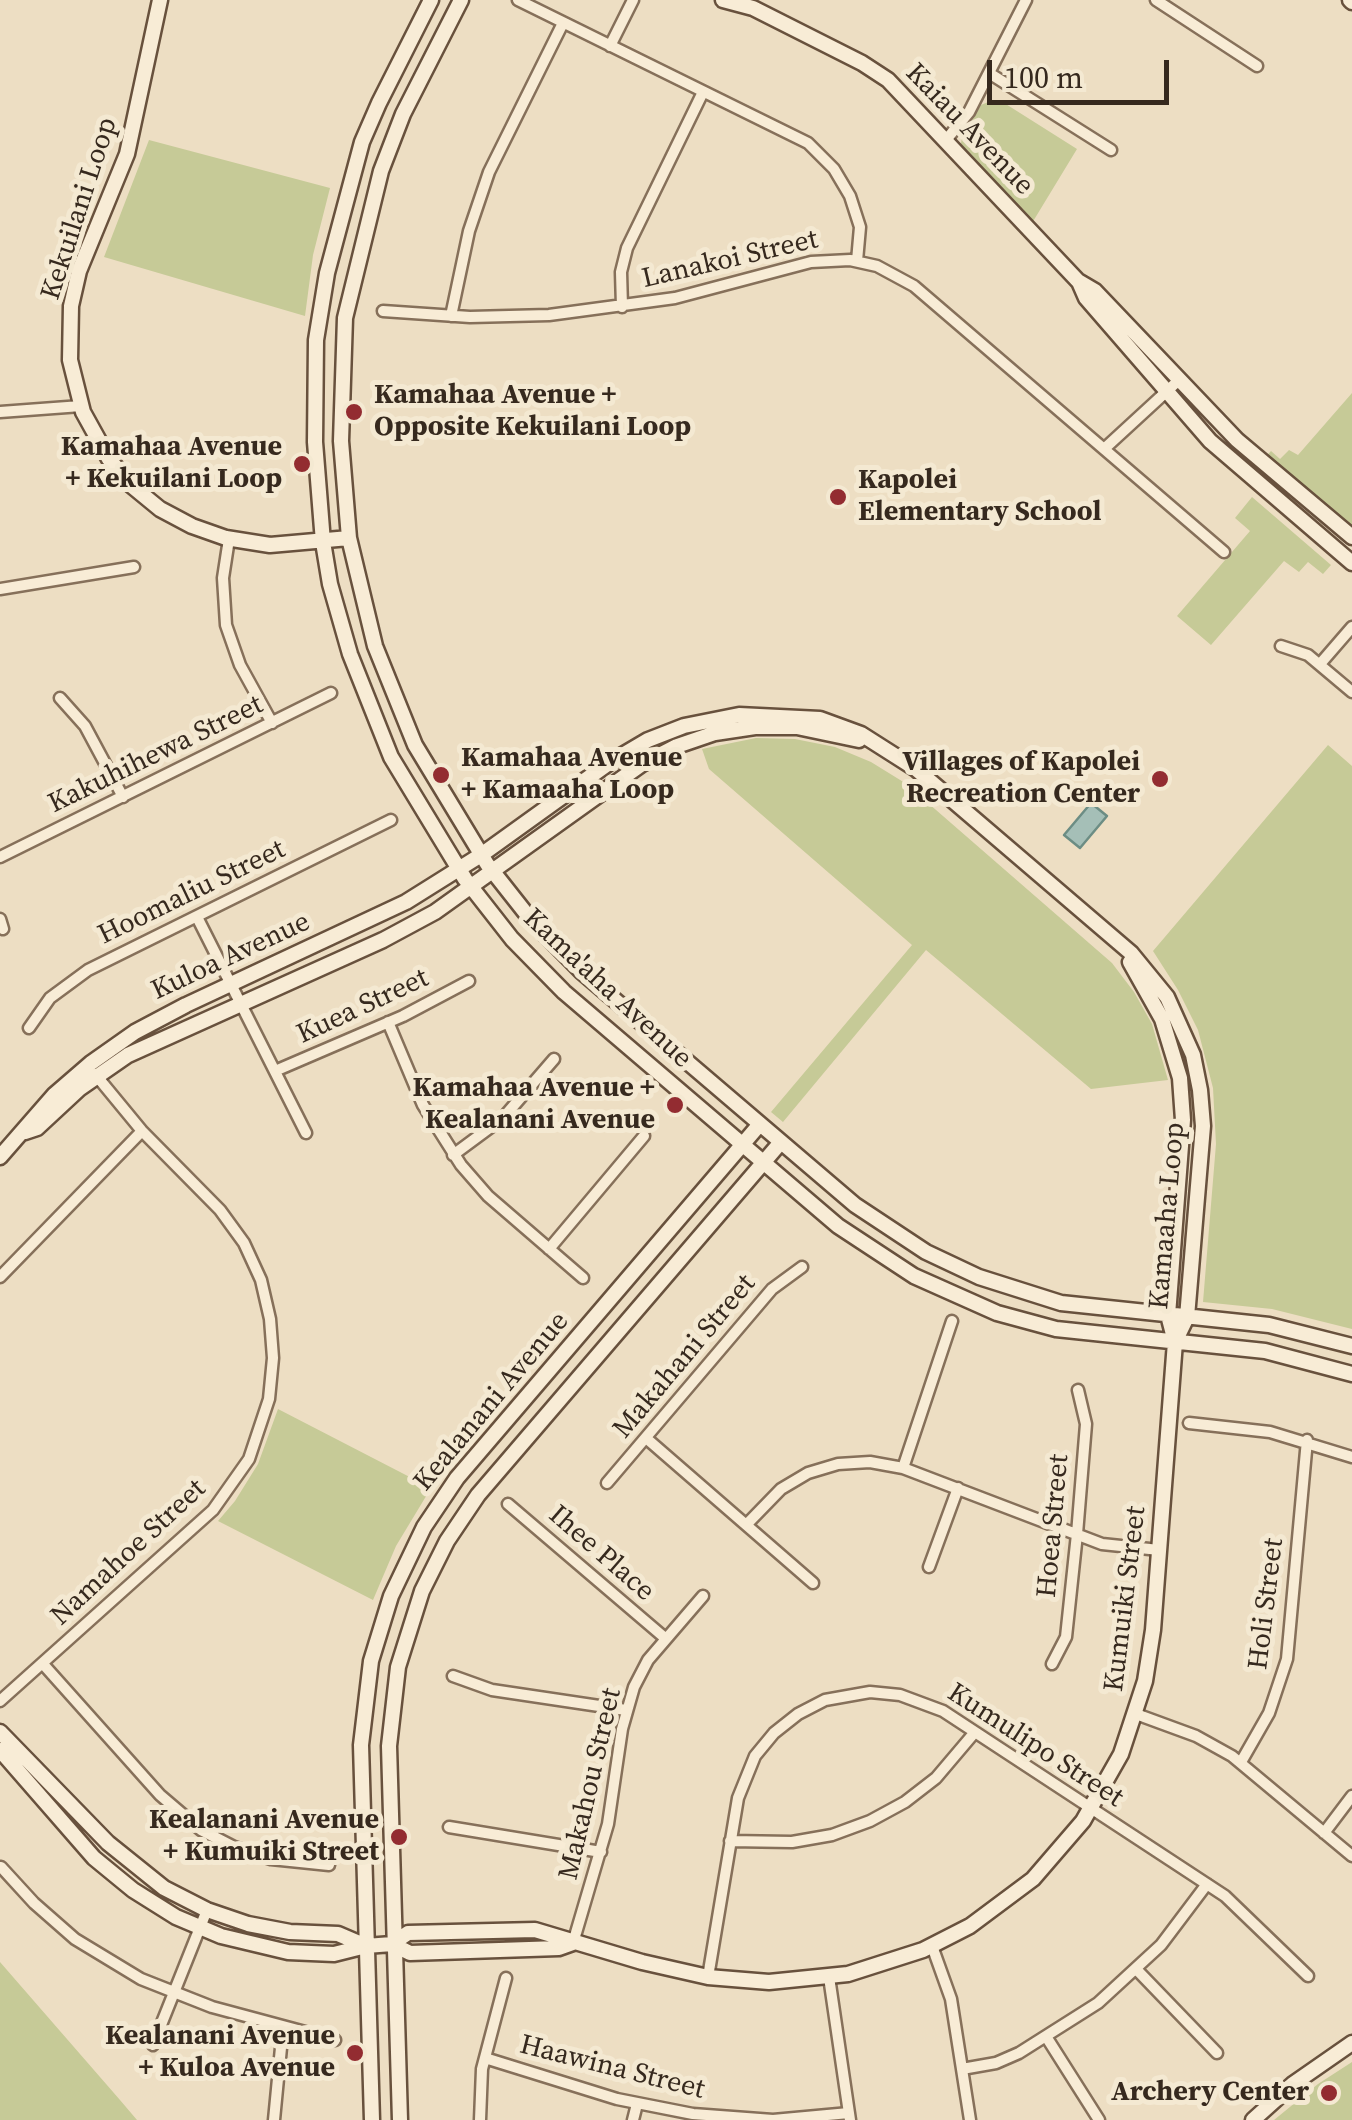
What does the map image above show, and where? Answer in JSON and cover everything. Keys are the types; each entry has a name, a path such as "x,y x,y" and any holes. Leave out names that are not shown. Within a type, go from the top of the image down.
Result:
{"street":[{"name":"Kekuilani Loop","path":"160,0 127,154 79,271 71,306 70,360 81,406 108,459 132,486 176,518 229,539 278,545 349,538"},
{"name":"Kama'aha Avenue","path":"431,0 362,142 322,293 316,340 315,442 322,542 339,619 376,723 408,788 471,888 564,992 862,1244 914,1276 968,1302 1056,1328 1265,1351 1352,1374"},
{"name":"Kama'aha Avenue","path":"461,0 387,152 350,288 343,342 341,441 349,538 365,612 400,713 432,775 492,872 532,921 582,972 878,1222 952,1266 1061,1303 1284,1328 1352,1346"},
{"path":"518,0 798,136 827,160 856,211 860,237 857,262"},
{"path":"610,46 633,0"},
{"name":"Kaiau Avenue","path":"723,0 748,4 876,71 900,90 1078,282 1086,298 1234,464 1352,563"},
{"path":"946,140 969,112 1026,0"},
{"path":"1156,0 1257,66"},
{"path":"450,316 465,246 484,186 564,22"},
{"path":"989,73 1112,150"},
{"path":"622,307 621,272 627,248 703,92"},
{"name":"Lanakoi Street","path":"383,311 450,316 550,315 675,298 811,262 857,262 890,272 914,286 1224,552"},
{"name":"Kaiau Avenue","path":"1078,282 1095,291 1238,440 1352,538"},
{"path":"1104,449 1180,380"},
{"path":"0,412 81,406"},
{"path":"229,539 223,578 226,625 240,666 272,722"},
{"path":"0,589 134,566"},
{"path":"1320,664 1352,627"},
{"path":"1281,646 1320,664 1352,692"},
{"name":"Kakuhihewa Street","path":"0,857 331,693"},
{"path":"60,698 86,726 123,796"},
{"name":"Kamaaha Loop","path":"481,855 609,763 648,740 684,726 739,715 798,716 841,724 916,768 1155,979 1177,1015 1193,1055 1200,1090 1202,1144 1188,1317 1175,1342"},
{"name":"Kamaaha Loop","path":"492,872 642,764 696,739 734,729 776,726 879,746"},
{"name":"Hoomaliu Street","path":"28,1028 50,998 88,970 391,820"},
{"name":"Kuloa Avenue","path":"0,1157 24,1132 29,1120 160,1018 389,912 481,855"},
{"name":"Kuloa Avenue","path":"92,1070 399,932 492,872"},
{"path":"198,916 306,1133"},
{"name":"Kamaaha Loop","path":"1122,948 1162,1019 1180,1078 1182,1120 1168,1315 1175,1342"},
{"name":"Kuea Street","path":"275,1071 388,1022 469,981"},
{"path":"388,1022 422,1104 453,1155 488,1196 583,1278"},
{"path":"453,1155 503,1118 554,1059"},
{"name":"Namahoe Street","path":"0,1701 213,1510 248,1458 269,1399 273,1358 270,1318 253,1261 234,1226 142,1131 92,1070"},
{"name":"Kealanani Avenue","path":"372,2120 363,1716 378,1633 410,1553 457,1478 760,1124"},
{"path":"0,1276 142,1131"},
{"path":"549,1249 644,1136"},
{"name":"Kealanani Avenue","path":"400,2120 392,1944 390,1719 405,1641 434,1566 478,1496 781,1142"},
{"name":"Makahani Street","path":"607,1483 772,1288 802,1267"},
{"path":"903,1468 952,1322"},
{"name":"Kumuiki Street","path":"392,1944 408,1933 535,1930 708,1977 769,1982 829,1977 873,1968 932,1946 1013,1896 1051,1861 1091,1809 1121,1754 1136,1714 1150,1656 1175,1342"},
{"name":"Hoea Street","path":"1052,1664 1066,1637 1077,1534 1086,1424 1078,1390"},
{"path":"1188,1423 1248,1428 1306,1440 1352,1457"},
{"path":"646,1438 813,1583"},
{"name":"Holi Street","path":"1241,1762 1269,1714 1288,1659 1306,1440"},
{"path":"747,1524 781,1488 823,1467 870,1462 903,1468 1116,1547 1159,1550"},
{"path":"928,1568 958,1488"},
{"name":"Ihee Place","path":"508,1504 665,1638"},
{"name":"Makahou Street","path":"574,1942 601,1852 626,1710 640,1674 665,1638 703,1596"},
{"path":"43,1664 160,1795 201,1830 234,1848 271,1860 329,1865"},
{"path":"454,1676 492,1690 626,1710"},
{"name":"Kumulipo Street","path":"708,1977 738,1798 755,1756 774,1733 811,1706 854,1693 900,1695 930,1704 975,1732 1238,1906 1308,1976"},
{"path":"1136,1714 1196,1736 1241,1762 1352,1856"},
{"path":"0,1732 126,1859 164,1888 207,1910 269,1929 338,1934 366,1946"},
{"path":"730,1840 792,1842 870,1821 905,1802 936,1778 975,1732"},
{"path":"0,1750 94,1858 143,1898 199,1928 243,1943 288,1952 334,1954 392,1944"},
{"path":"1324,1834 1352,1796"},
{"path":"449,1827 601,1852"},
{"path":"2,1866 34,1903 119,1967 173,1993 335,2040"},
{"path":"962,2069 1008,2059 1098,2003 1160,1945 1207,1884"},
{"path":"153,2045 207,1910"},
{"path":"932,1946 948,1987 970,2120"},
{"path":"1136,1970 1217,2053"},
{"path":"829,1977 850,2117"},
{"path":"480,2120 479,2092 485,2058 506,1978"},
{"path":"274,2120 283,2027"},
{"path":"1047,2038 1099,2120"},
{"path":"1253,2120 1293,2084 1352,2043"},
{"name":"Haawina Street","path":"485,2058 637,2104 693,2114 746,2120 850,2117"},
{"path":"633,2120 637,2104"}],"green space":[{"path":"1001,101 1077,149 1029,228 960,148 981,105"},
{"path":"149,140 330,188 313,255 305,316 104,257"},
{"path":"1352,393 1352,541 1261,462 1271,451 1280,459 1289,450 1298,455"},
{"path":"1252,497 1331,565 1323,574 1308,562 1299,572 1284,561 1211,645 1177,616 1250,531 1235,518"},
{"path":"756,738 795,739 835,747 871,762 905,783 1112,963 1152,1024 1168,1080 1091,1089 926,950 783,1122 771,1112 912,945 709,769 702,749"},
{"path":"1328,745 1352,766 1352,1329 1272,1309 1203,1302 1216,1144 1213,1088 1198,1030 1153,951"},
{"path":"278,1409 431,1488 396,1546 373,1600 218,1521 258,1464"},
{"path":"0,1962 120,2100 137,2120 0,2120"},
{"name":"Archery Center","path":"1352,2062 1352,2120 1274,2120 1318,2084"}],"water":[{"path":"1091,803 1107,816 1080,848 1064,835"}],"place":[{"name":"Kamahaa Avenue + Opposite Kekuilani Loop","path":"354,412"},
{"name":"Kamahaa Avenue + Kekuilani Loop","path":"302,464"},
{"name":"Kapolei Elementary School","path":"838,497"},
{"name":"Kamahaa Avenue + Kamaaha Loop","path":"441,775"},
{"name":"Villages of Kapolei Recreation Center","path":"1160,779"},
{"name":"Kamahaa Avenue + Kealanani Avenue","path":"675,1105"},
{"name":"Kealanani Avenue + Kumuiki Street","path":"399,1837"},
{"name":"Kealanani Avenue + Kuloa Avenue","path":"355,2053"},
{"name":"Archery Center","path":"1329,2093"}]}
